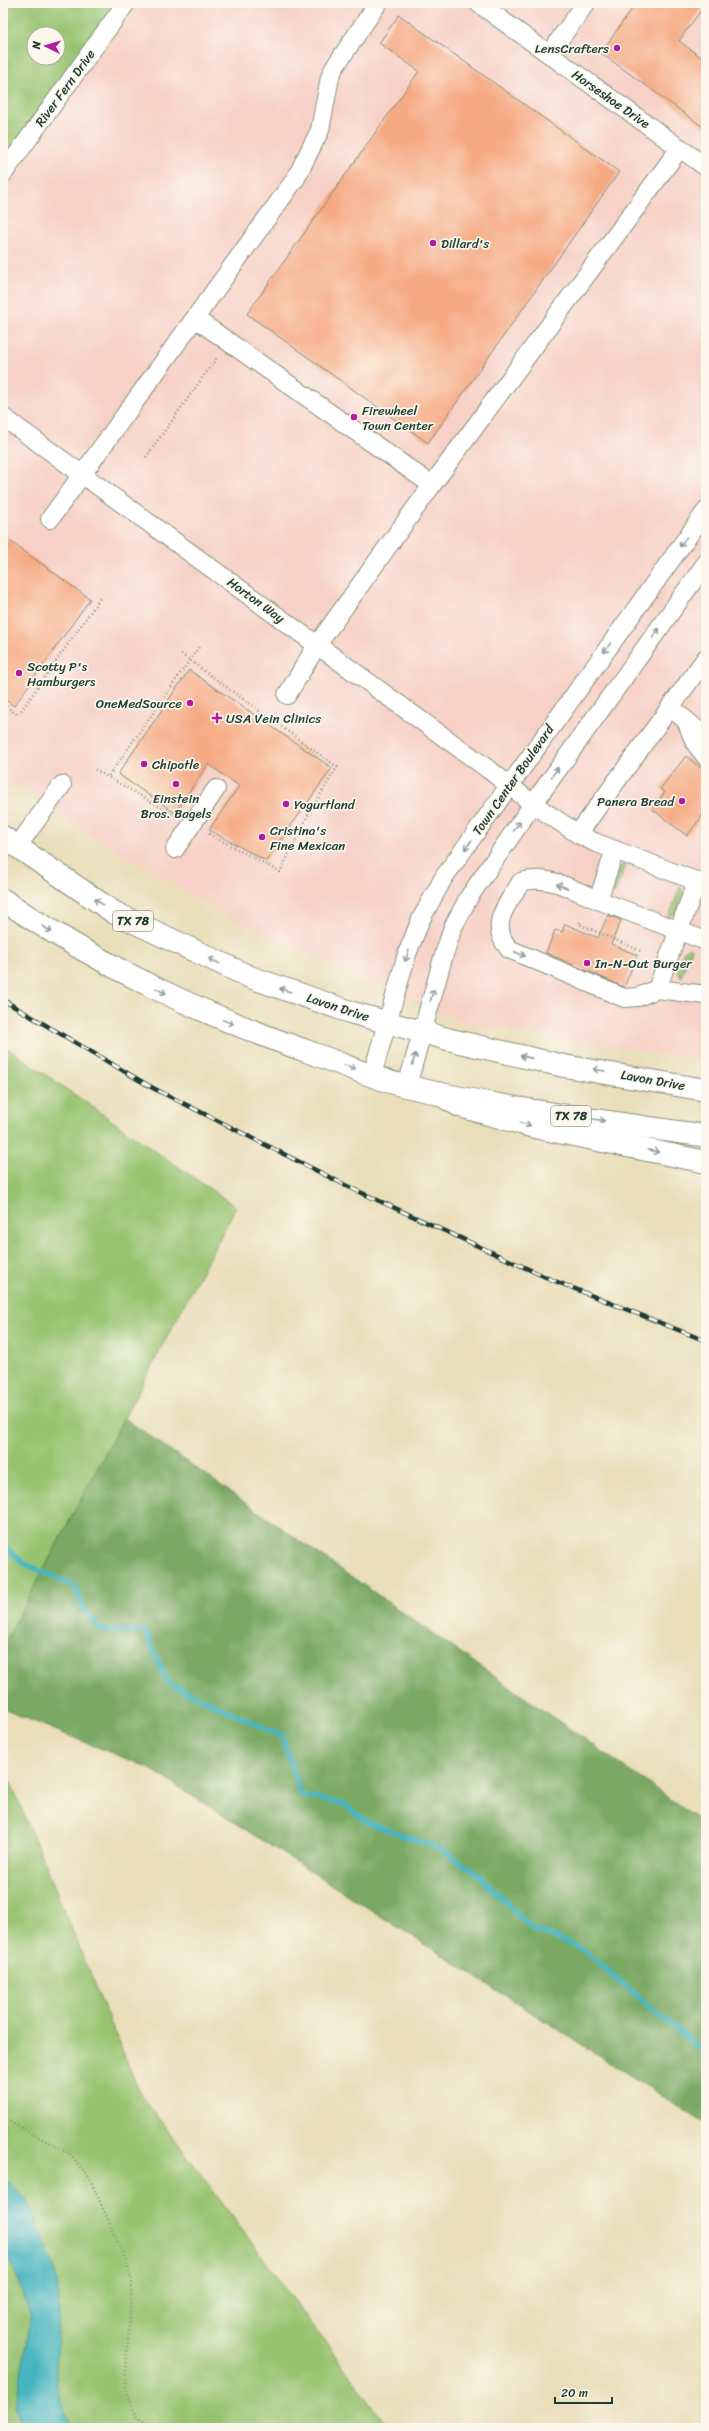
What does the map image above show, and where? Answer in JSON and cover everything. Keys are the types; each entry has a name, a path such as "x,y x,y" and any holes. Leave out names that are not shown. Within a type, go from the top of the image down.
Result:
{"main road":[{"name":"Lavon Drive","path":"10,842 115,913 250,977 388,1024 421,1033 564,1066 706,1090"},
{"name":"TX 78","path":"3,900 76,948 192,1007 281,1043 372,1075 407,1086 437,1093 706,1136"},
{"path":"437,1093 460,1106 534,1127 706,1162"}],"street":[{"name":"River Fern Drive","path":"3,174 126,3"},
{"path":"50,519 196,319 296,178 320,130 330,78 334,68 378,3"},
{"name":"Horseshoe Drive","path":"478,3 706,167"},
{"path":"549,54 586,3"},
{"path":"287,695 317,645 432,485 680,148"},
{"path":"196,319 432,485"},
{"name":"Horton Way","path":"3,417 508,784 533,804 578,834 615,850 702,883"},
{"name":"Town Center Boulevard","path":"372,1075 388,1024 398,982 421,919 444,877 508,784 706,511"},
{"path":"407,1086 421,1033 453,927 469,897 533,804 706,563"},
{"path":"578,834 706,658"},
{"path":"670,706 706,737"},
{"path":"687,721 695,743 706,757"},
{"path":"10,842 62,785"},
{"path":"175,849 216,789"},
{"path":"598,900 615,850"},
{"path":"706,941 546,880 534,878 521,882 498,925 500,939 509,949 624,998 638,997 657,989 706,995"},
{"path":"657,989 679,930 702,883"}],"path":[{"path":"146,457 219,354"},
{"path":"3,704 18,715 101,597"},
{"path":"108,777 199,647"},
{"path":"95,770 280,872 307,818 337,767 181,654"},
{"path":"580,922 579,924 642,951"},
{"path":"3,2118 70,2154 89,2177 126,2260 132,2281 125,2386 136,2416 148,2428"}],"shaded area":[{"name":"Firewheel Town Center","path":"3,3 706,3 706,1061 464,1023 237,921 90,835 3,776"}],"green space":[{"path":"3,3 117,3 3,162"},
{"path":"623,864 626,866 614,894 610,887 618,868"},
{"path":"680,887 684,893 677,912 669,916"},
{"path":"690,947 692,949 681,977 677,970 684,951"},
{"path":"3,1045 236,1207 3,1646"},
{"path":"124,1418 706,1824 706,2124 149,1768 3,1709 3,1646"},
{"path":"3,1764 139,2091 389,2428 3,2428"}],"water":[{"path":"3,2182 10,2184 28,2201 56,2270 59,2302 56,2382 63,2408 74,2428 24,2428 15,2407 31,2318 20,2283 3,2248"}],"building":[{"path":"636,3 706,3 679,41 706,61 706,129 601,53"},
{"name":"Dillard's","path":"399,15 619,172 428,443 247,314 419,71 379,43"},
{"path":"3,536 90,599 14,706 3,698"},
{"path":"189,670 332,768 266,861 209,830 239,786 208,764 175,813 118,774"},
{"name":"Panera Bread","path":"686,756 706,772 706,811 687,836 652,809 665,792 660,789"},
{"name":"In-N-Out Burger","path":"608,915 621,920 611,944 637,955 624,987 546,953 555,930 562,932 565,924 598,938"}],"waterway":[{"path":"3,1545 25,1564 75,1586 83,1607 101,1630 145,1632 168,1683 282,1736 301,1795 343,1804 369,1823 441,1849 479,1875 532,1929 580,1947 697,2047 706,2048"}],"railway":[{"path":"3,1000 151,1087 349,1187 550,1279 706,1341"}],"place":[{"name":"LensCrafters","path":"617,48"},
{"name":"Dillard's","path":"433,243"},
{"name":"Firewheel Town Center","path":"354,417"},
{"name":"Scotty P's Hamburgers","path":"19,673"},
{"name":"OneMedSource","path":"190,703"},
{"name":"USA Vein Clinics","path":"217,718"},
{"name":"Chipotle","path":"144,764"},
{"name":"Einstein Bros. Bagels","path":"176,784"},
{"name":"Panera Bread","path":"682,801"},
{"name":"Yogurtland","path":"286,804"},
{"name":"Cristina's Fine Mexican","path":"262,837"},
{"name":"In-N-Out Burger","path":"587,963"}]}
